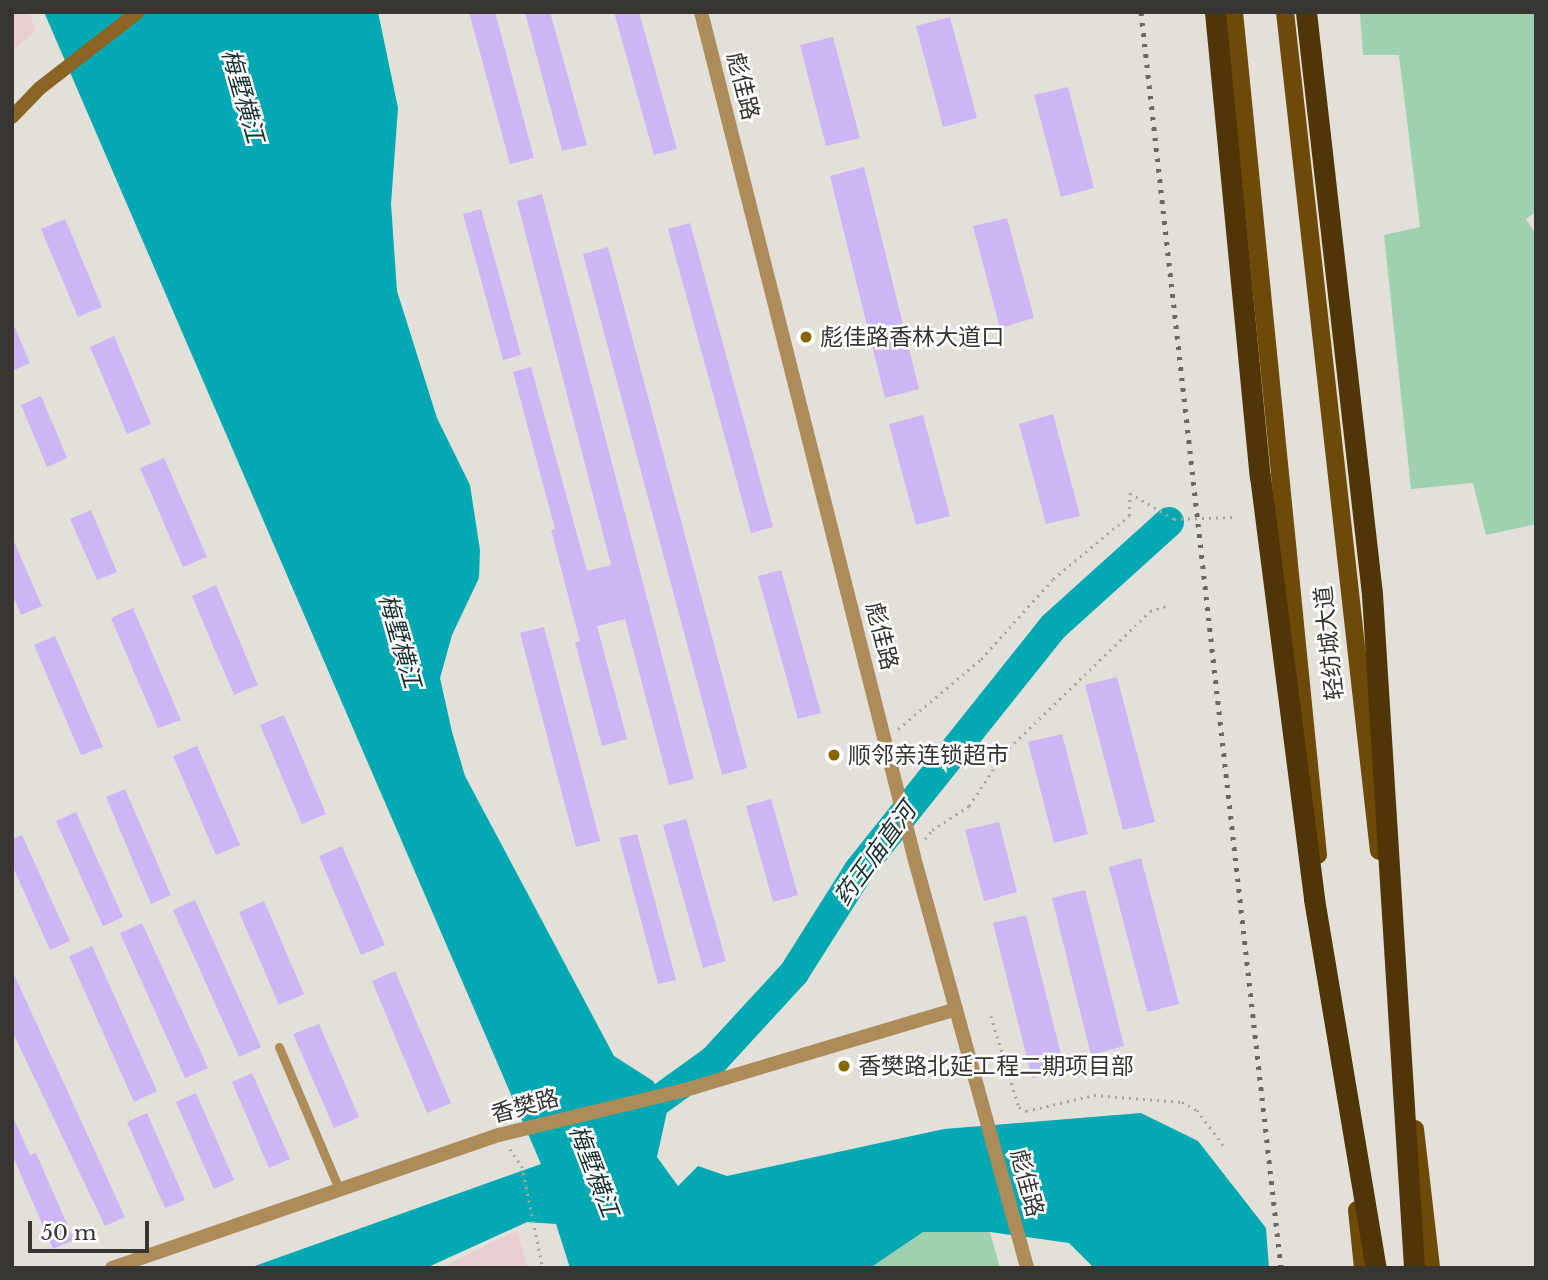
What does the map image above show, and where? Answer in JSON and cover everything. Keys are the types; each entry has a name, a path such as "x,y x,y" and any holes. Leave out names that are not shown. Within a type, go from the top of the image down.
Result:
{"highway":[{"path":"1215,12 1260,476 1314,899 1376,1268"},
{"path":"1306,12 1372,594 1414,1268"}],"main road":[{"name":"轻纺城大道","path":"1234,12 1363,1268"},
{"name":"轻纺城大道","path":"1285,12 1363,727 1431,1268"}],"street":[{"path":"12,117 40,88 138,12"},
{"name":"彪佳路","path":"701,12 908,835 1027,1267"},
{"name":"香樊路","path":"111,1268 499,1135 685,1090 956,1009"}],"lane":[{"path":"279,1047 339,1189"}],"path":[{"path":"884,740 981,659 1054,579 1129,516 1130,493 1174,519 1233,517"},
{"path":"914,857 932,830 969,806 1004,752 1150,611 1170,605"},
{"path":"992,1016 1019,1107 1026,1111 1094,1095 1182,1102 1198,1110 1224,1146"},
{"path":"499,1135 522,1166 543,1268"}],"shaded area":[{"path":"12,12 29,12 36,30 12,52"},
{"path":"517,1230 528,1268 441,1268"}],"green space":[{"path":"1360,12 1536,12 1536,212 1526,219 1536,235 1536,524 1486,535 1473,483 1411,489 1384,235 1420,227 1399,55 1363,55"},
{"path":"923,1232 990,1232 1000,1268 870,1268"}],"water":[{"name":"梅墅横江","path":"44,12 378,12 398,108 391,204 397,291 437,418 470,485 480,550 479,578 452,635 440,678 452,732 465,776 614,1056 653,1081 668,1107 657,1157 678,1186 698,1166 727,1176 944,1129 1141,1113 1198,1141 1266,1228 1269,1268 1094,1268 1069,1243 990,1232 923,1232 870,1268 570,1268 556,1224 527,1222 426,1268 249,1268 541,1164"}],"building":[{"path":"469,12 495,12 534,158 510,164"},
{"path":"525,12 550,12 587,145 562,151"},
{"path":"614,12 639,12 677,149 654,155"},
{"path":"950,17 977,118 943,127 916,26"},
{"path":"833,37 860,138 826,146 800,45"},
{"path":"1068,87 1094,188 1061,197 1034,95"},
{"path":"864,167 919,389 885,398 830,176"},
{"path":"542,194 694,779 669,785 625,619 597,626 627,739 602,746 575,642 580,641 551,530 555,529 513,372 531,367 587,571 611,565 517,201"},
{"path":"481,209 521,355 503,360 463,214"},
{"path":"1007,218 1034,318 1000,328 973,226"},
{"path":"65,219 102,307 78,317 41,229"},
{"path":"690,223 773,527 751,533 668,229"},
{"path":"608,247 747,768 722,775 583,254"},
{"path":"12,321 30,363 12,371"},
{"path":"114,336 151,424 127,434 90,347"},
{"path":"41,396 67,458 47,467 21,405"},
{"path":"1053,414 1080,516 1046,524 1019,424"},
{"path":"923,415 950,516 916,525 889,424"},
{"path":"164,458 207,557 183,567 140,468"},
{"path":"91,510 117,572 97,580 70,519"},
{"path":"12,537 42,606 21,615 12,593"},
{"path":"781,570 821,713 798,719 758,576"},
{"path":"216,585 258,685 234,695 192,596"},
{"path":"133,608 181,720 158,728 111,618"},
{"path":"544,627 600,841 576,847 520,633"},
{"path":"55,636 103,747 81,755 34,645"},
{"path":"1117,677 1155,822 1123,830 1085,685"},
{"path":"284,715 326,814 302,824 260,725"},
{"path":"1062,734 1088,834 1054,843 1028,742"},
{"path":"197,746 240,845 216,855 173,756"},
{"path":"125,789 171,895 151,904 106,797"},
{"path":"771,799 798,895 773,902 746,806"},
{"path":"76,812 123,917 103,926 56,821"},
{"path":"686,819 726,961 703,968 663,825"},
{"path":"999,822 1017,892 984,901 965,830"},
{"path":"637,834 676,980 658,984 619,838"},
{"path":"22,835 70,941 50,950 12,865 12,839"},
{"path":"342,846 385,945 361,955 319,856"},
{"path":"1141,858 1179,1004 1147,1012 1109,867"},
{"path":"1085,890 1124,1046 1091,1055 1052,898"},
{"path":"195,900 261,1047 239,1057 173,910"},
{"path":"264,901 304,994 279,1005 239,912"},
{"path":"1026,915 1065,1070 1032,1078 993,923"},
{"path":"142,923 208,1068 185,1078 120,933"},
{"path":"92,946 157,1091 134,1102 69,956"},
{"path":"12,970 125,1217 105,1226 12,1031"},
{"path":"395,971 451,1103 427,1113 372,981"},
{"path":"319,1024 359,1117 334,1128 293,1034"},
{"path":"252,1073 290,1159 269,1168 232,1082"},
{"path":"196,1093 234,1180 214,1189 176,1102"},
{"path":"147,1113 185,1200 165,1208 127,1122"},
{"path":"12,1115 30,1155 36,1153 74,1240 53,1249 12,1154"}],"waterway":[{"name":"药王庙直河","path":"649,1107 714,1060 794,973 859,870 1054,626 1169,522"}],"railway":[{"path":"1141,12 1281,1268"}],"place":[{"name":"彪佳路香林大道口","path":"806,337"},
{"name":"顺邻亲连锁超市","path":"834,755"},
{"name":"香樊路北延工程二期项目部","path":"844,1066"}]}
